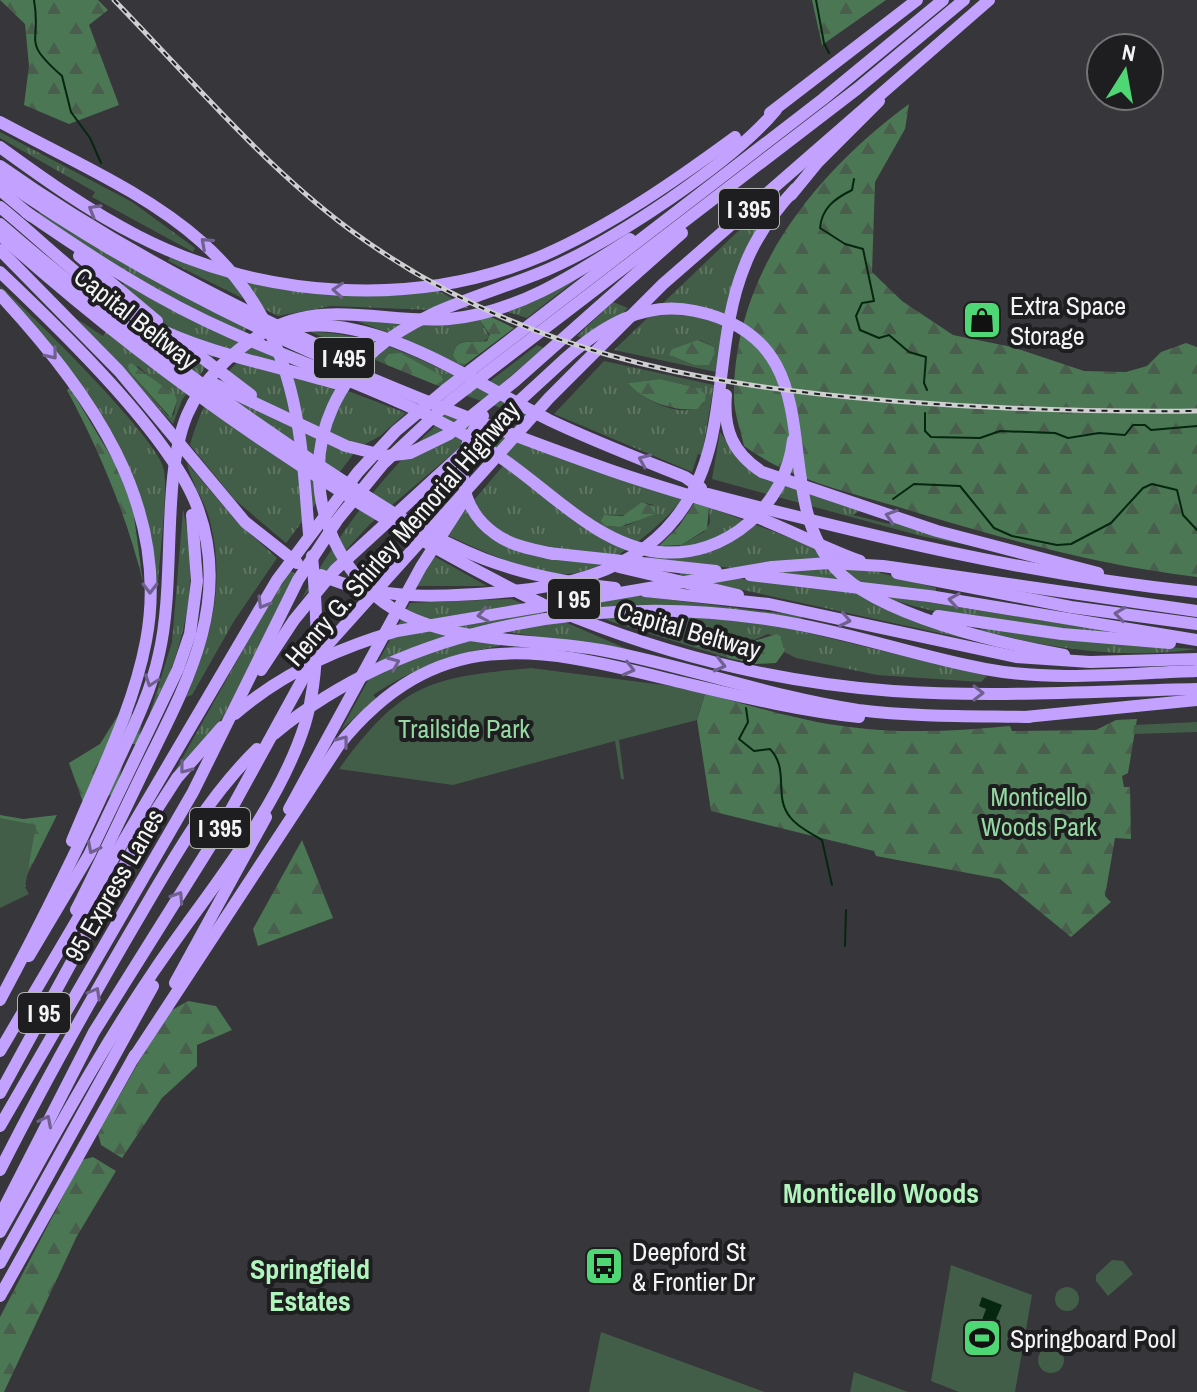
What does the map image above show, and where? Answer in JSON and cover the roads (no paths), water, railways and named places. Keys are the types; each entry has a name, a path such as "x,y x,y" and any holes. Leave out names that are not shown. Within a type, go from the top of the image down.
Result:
{"highway":[{"path":"0,147 81,203 138,236 186,257 240,274 314,287 416,290 540,257 592,231 776,110 917,0"},
{"name":"I 395","path":"519,342 546,312 943,0"},
{"path":"238,705 280,614 312,558 362,489 410,436 487,365 560,317 745,175 964,0"},
{"name":"Henry G. Shirley Memorial Highway","path":"0,1216 80,1056 216,837 312,662 435,521 485,473 578,367 663,284 989,0"},
{"path":"0,250 70,318 266,541 306,567 344,584 394,594 431,596 526,590 597,576 651,544 682,512 707,457 721,405 739,300 750,266 769,228 795,189 870,113 893,83"},
{"path":"776,110 765,123 706,171 633,222 561,263 407,328 363,361 336,398 326,423 319,469 321,501 331,533 354,574 377,598 404,615 426,623 501,637 601,650 790,697 859,710 1029,717"},
{"path":"0,122 145,199 201,239 243,284 278,347 293,402 301,446 317,643 306,721 251,849 0,1296"},
{"name":"Capital Beltway","path":"0,166 99,232 160,267 333,353 475,411 665,482 922,549 1155,588 1197,592"},
{"path":"0,224 111,324 222,388 358,451 386,456 410,453 449,434 581,324 745,175"},
{"path":"0,178 86,237 232,316 437,405 601,467 750,515 855,559 915,579 1071,607 1197,624"},
{"path":"0,190 224,376 295,422"},
{"path":"0,207 79,274 150,324 227,352 381,396"},
{"path":"26,212 129,280 203,319 431,418 492,451 590,524 628,545 662,553 694,551 729,537 755,518 777,490 790,458 794,417"},
{"path":"0,1000 103,794 153,675 167,610 175,480 182,434 187,414 221,366 241,349 269,334 290,325 345,312 439,319 513,305 550,287 643,231 661,224"},
{"name":"Capital Beltway","path":"0,235 111,324 275,446 449,548 499,581 597,627 688,656 807,682 944,693 1197,689"},
{"path":"0,272 97,370 161,447 194,498 202,521 210,571 209,603 200,650 170,718 36,988"},
{"path":"0,295 51,352 107,433 137,500 150,574 148,626 137,674 34,932"},
{"path":"238,705 294,620 335,570 565,359 604,327 643,311 687,309 705,313 743,329 765,349 787,388 806,500 818,539 835,568 881,601 1025,647 1084,657 1155,661"},
{"path":"290,325 346,327 394,341 553,421 685,477 713,496"},
{"path":"154,349 334,475 449,548 539,576 597,586 769,604"},
{"name":"Henry G. Shirley Memorial Highway","path":"0,1051 277,580 332,502 396,431 487,365"},
{"path":"515,381 473,431 463,456 462,484 475,514 496,535 548,553 929,596 1197,642"},
{"path":"721,405 728,432 740,454 774,477 937,531 1155,588"},
{"path":"9,983 69,893 178,669 190,634 197,581 197,540 192,512 161,447"},
{"path":"238,899 421,567 485,473"},
{"name":"I 95","path":"0,1093 161,801 214,734 276,683 327,655 372,638 416,627 708,576 829,563 915,570 1197,611"},
{"path":"635,565 769,604 1016,657 1155,661 1197,659"},
{"path":"881,601 926,614 1062,634 1197,642"},
{"name":"I 95","path":"0,1170 111,966 205,809 260,746 324,699 365,675 434,647 540,620 588,614 677,611 802,625 1000,671 1040,675 1197,671"},
{"path":"133,1059 354,727 411,681 441,666 479,655 531,651 569,655 773,705 825,713 922,721 1029,717 1197,700"},
{"name":"95 Express Lanes","path":"0,1126 193,792 238,705"},
{"path":"0,1232 123,1018 277,788"},
{"path":"0,1263 194,913"}],"waterway":[{"path":"34,0 37,48 62,76 71,112 90,138 101,163"},
{"path":"816,0 824,43 829,53"},
{"path":"854,179 852,190 826,210 820,228 845,244 863,249 874,301 862,303 856,316 860,330 879,338 889,335 909,352 926,357 924,383 927,390"},
{"path":"925,413 925,431 931,437 980,438 1000,431 1055,433 1068,438 1099,433 1125,435 1133,425 1145,425 1151,430 1197,426"},
{"path":"893,499 914,484 960,486 994,528 1012,536 1057,545 1071,544 1111,523 1143,488 1152,484 1177,490 1183,515 1197,530"},
{"path":"746,708 748,722 739,739 754,751 770,749 776,757 785,809 796,824 822,840 832,885"},
{"path":"845,946 846,910"}],"railway":[{"path":"114,0 256,149 349,229 412,271 475,305 541,333 608,355 676,372 819,394 1007,408 1197,411"}],"place":[{"name":"Extra Space Storage","path":"982,320"},
{"name":"Deepford St & Frontier Dr","path":"604,1266"},
{"name":"Springboard Pool","path":"982,1338"}],"district":[{"name":"Monticello Woods","path":"881,1193"},
{"name":"Springfield Estates","path":"310,1285"}],"park label":[{"name":"Trailside Park","path":"464,728"},
{"name":"Monticello Woods Park","path":"1039,811"}]}
